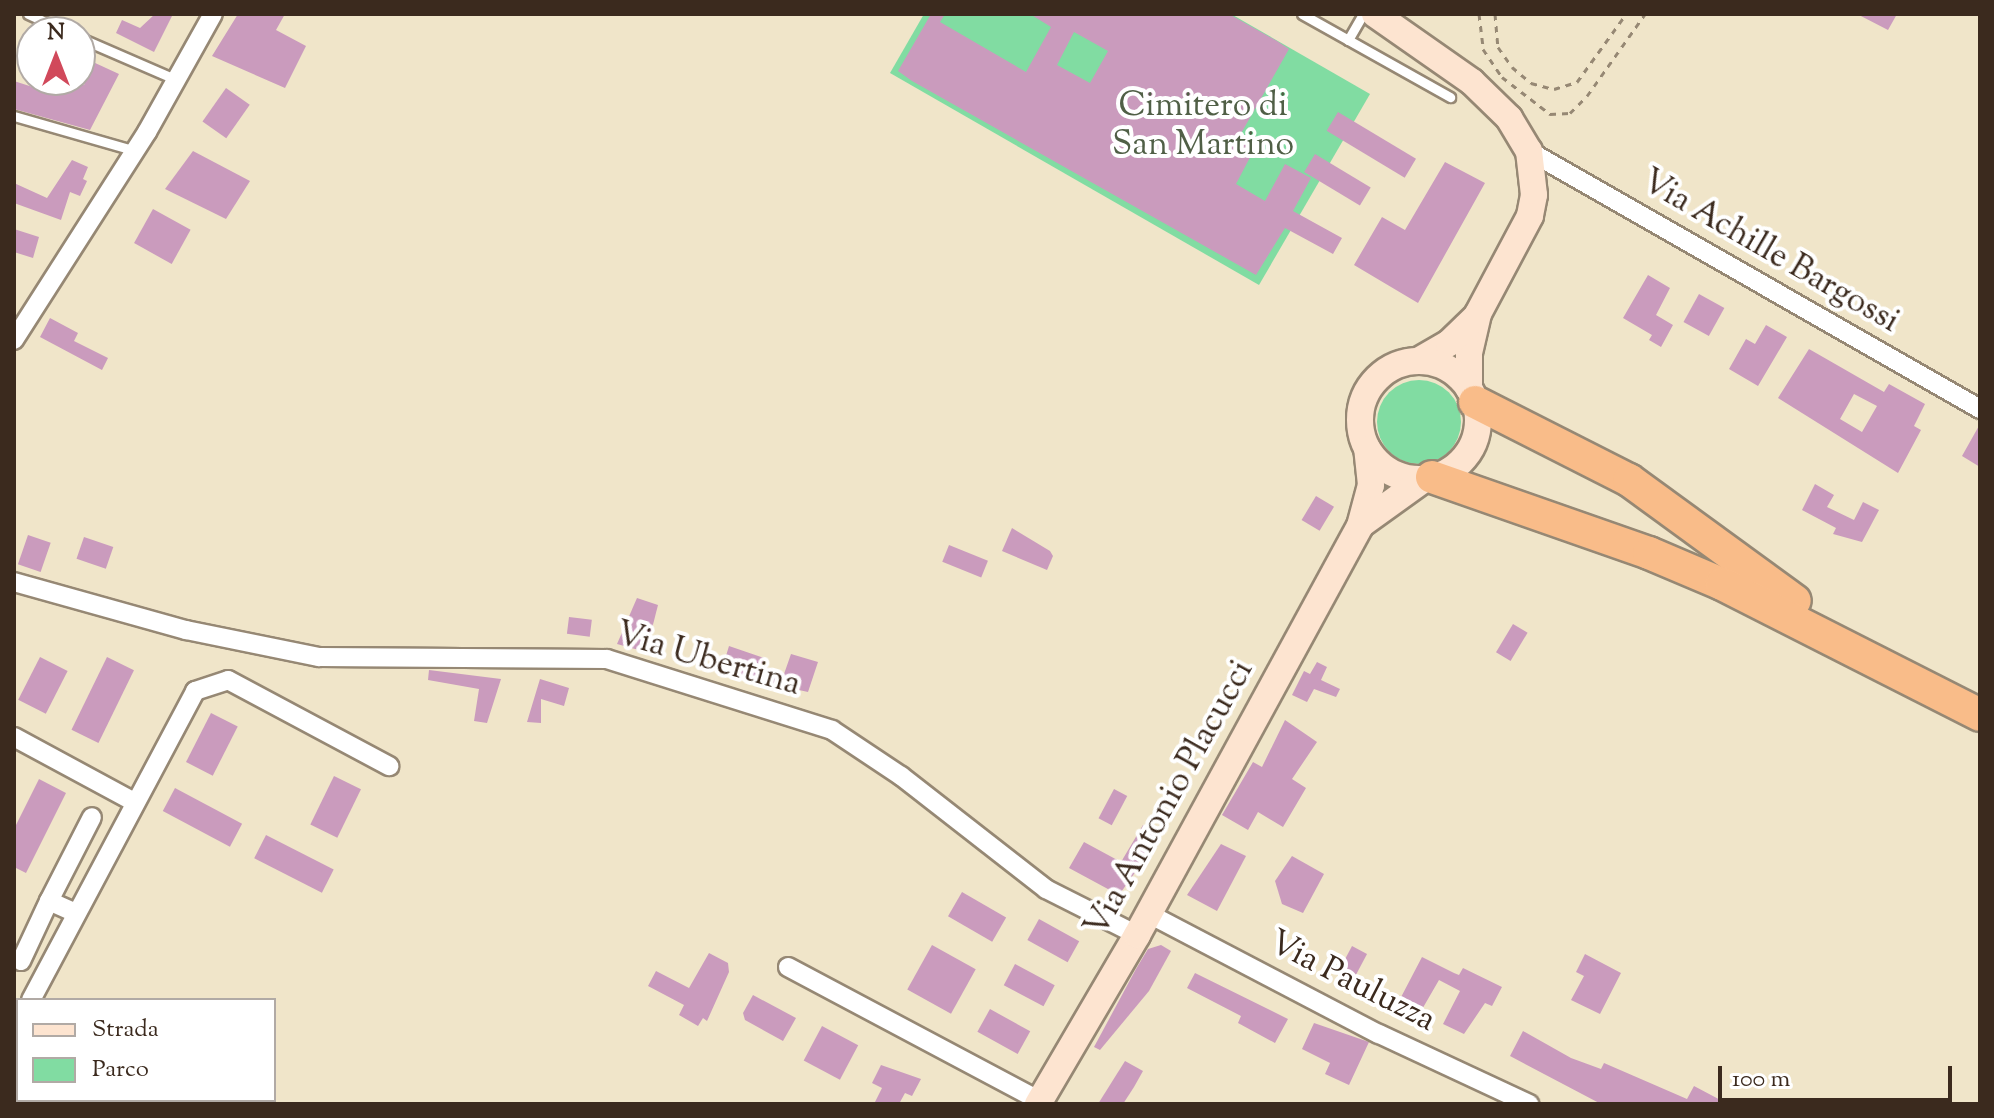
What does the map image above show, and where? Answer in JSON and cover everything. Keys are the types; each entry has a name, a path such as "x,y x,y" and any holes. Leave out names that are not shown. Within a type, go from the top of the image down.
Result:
{"highway":[{"path":"1472,395 1629,480 1748,569 1898,669"},
{"path":"1428,478 1649,553 1898,669 1980,715"}],"main road":[{"name":"Via Antonio Placucci","path":"1360,526 1380,506 1428,478 1450,470 1469,449 1478,422 1472,395 1469,352 1478,314 1530,216 1534,195 1529,151 1509,118 1472,82 1375,14"},
{"name":"Via Antonio Placucci","path":"1039,1102 1143,925 1360,526 1371,485 1367,449 1359,419 1370,385 1399,364 1418,361 1449,343 1478,314"},
{"path":"1418,361 1448,368 1472,395"},
{"path":"1367,449 1397,475 1428,478"}],"street":[{"path":"16,333 136,151 213,14"},
{"name":"Via Achille Bargossi","path":"1529,151 1980,409"},
{"name":"Via Ubertina","path":"14,582 186,630 319,657 607,659 832,730 901,776 1046,889 1143,925"},
{"path":"32,998 195,691 228,680 389,766"},
{"path":"14,737 134,802"},
{"path":"21,961 92,817"},
{"path":"49,901 76,913"},
{"name":"Via Pauluzza","path":"1143,925 1529,1104"},
{"path":"788,967 1039,1102"}],"lane":[{"path":"1302,14 1450,97"},
{"path":"1348,40 1363,14"},
{"path":"96,45 177,80"},
{"path":"14,116 136,151"}],"path":[{"path":"1479,14 1483,49 1502,77 1550,114 1570,113 1587,96 1645,14"},
{"path":"1495,14 1498,47 1512,67 1531,83 1554,89 1577,82 1626,14"}],"green space":[{"name":"Cimitero di San Martino","path":"924,14 1231,14 1370,94 1259,285 890,73"},
{"path":"1411,380 1427,380 1443,387 1454,398 1461,422 1458,438 1449,452 1427,464 1411,464 1395,457 1384,446 1377,430 1377,414 1384,398 1395,387"}],"building":[{"path":"155,14 173,14 154,52 116,33 122,20 140,28"},
{"path":"238,14 285,14 276,30 306,46 285,88 212,56"},
{"name":"Cimitero di San Martino","path":"931,14 945,14 940,22 1026,72 1051,27 1030,14 1229,14 1289,49 1239,137 1256,146 1236,184 1265,201 1285,164 1311,178 1293,211 1342,238 1333,254 1285,228 1256,275 898,71","holes":["1074,32 1108,51 1090,83 1057,65"]},
{"path":"1857,14 1897,14 1888,30"},
{"path":"96,63 119,74 90,130 14,109 14,81 16,96 96,96"},
{"path":"226,88 250,105 226,138 202,122"},
{"path":"1338,112 1416,159 1405,178 1327,131"},
{"path":"193,151 250,181 226,219 165,189"},
{"path":"1315,154 1371,187 1360,205 1304,172"},
{"path":"72,160 88,167 83,179 87,181 80,196 70,192 61,220 14,203 14,183 47,198"},
{"path":"1445,162 1485,183 1418,303 1354,265 1382,217 1405,230"},
{"path":"153,209 191,230 172,264 134,243"},
{"path":"14,229 39,237 33,258 14,252"},
{"path":"1648,275 1670,288 1656,315 1673,325 1661,347 1649,340 1652,335 1623,318"},
{"path":"1699,294 1724,308 1709,336 1683,322"},
{"path":"50,318 78,333 74,341 108,358 102,370 40,337"},
{"path":"1766,325 1787,337 1758,386 1729,369 1746,339 1755,344"},
{"path":"1809,349 1884,392 1889,384 1925,404 1914,426 1921,430 1898,473 1778,398","holes":["1854,394 1877,406 1862,432 1840,419"]},
{"path":"1980,424 1980,467 1962,456"},
{"path":"1815,484 1834,495 1827,507 1854,520 1863,502 1879,510 1862,542 1833,534 1836,528 1802,510"},
{"path":"1316,496 1334,507 1320,531 1302,520"},
{"path":"1012,528 1050,551 1053,556 1047,570 1002,551"},
{"path":"28,535 51,543 41,572 18,564"},
{"path":"84,537 113,547 106,569 77,559"},
{"path":"949,545 988,561 981,577 942,562"},
{"path":"637,598 658,605 646,652 617,644"},
{"path":"569,617 592,620 590,637 567,634"},
{"path":"1513,624 1528,633 1511,661 1496,652"},
{"path":"729,646 764,658 761,666 784,674 791,654 818,662 808,692 781,686 779,691 721,672"},
{"path":"40,657 68,671 46,714 18,700"},
{"path":"107,657 134,670 98,743 71,730"},
{"path":"1317,662 1327,667 1321,680 1340,689 1336,697 1314,689 1307,702 1292,695 1304,671 1310,674"},
{"path":"429,670 501,679 487,723 474,721 479,689 428,680"},
{"path":"540,679 569,688 564,706 541,699 541,723 527,722"},
{"path":"211,713 238,727 213,776 186,762"},
{"path":"1285,720 1317,742 1292,779 1306,788 1283,827 1258,812 1248,830 1222,815 1253,762 1262,767"},
{"path":"334,776 361,789 337,838 310,825"},
{"path":"39,779 66,793 26,873 14,867 14,829"},
{"path":"175,788 242,824 230,847 163,811"},
{"path":"1114,789 1127,796 1112,825 1099,818"},
{"path":"1143,825 1161,836 1119,895 1069,868 1084,842 1121,862"},
{"path":"266,835 334,870 322,893 254,858"},
{"path":"1221,844 1246,856 1217,911 1187,895"},
{"path":"1292,856 1324,874 1303,913 1282,904 1275,881"},
{"path":"962,892 1006,918 992,942 948,916"},
{"path":"1039,919 1079,941 1068,962 1027,940"},
{"path":"932,945 976,969 951,1014 907,990"},
{"path":"1161,945 1171,951 1149,991 1100,1050 1094,1047 1148,949"},
{"path":"1352,946 1367,954 1356,975 1341,967"},
{"path":"709,953 728,963 729,972 707,1021 703,1018 698,1026 679,1015 684,1005 648,986 656,971 689,988"},
{"path":"1585,954 1621,973 1600,1014 1571,1000 1584,976 1576,972"},
{"path":"1422,957 1459,975 1463,968 1502,987 1492,1006 1485,1003 1464,1034 1443,1024 1460,991 1439,980 1417,1018 1403,1012 1407,1005 1399,1001"},
{"path":"1015,964 1055,985 1043,1006 1004,985"},
{"path":"1195,973 1288,1019 1275,1043 1238,1023 1241,1016 1187,988"},
{"path":"753,995 796,1018 783,1041 745,1020 743,1013"},
{"path":"990,1009 1030,1031 1018,1054 977,1032"},
{"path":"1314,1023 1369,1042 1349,1085 1325,1074 1330,1063 1302,1049"},
{"path":"822,1026 858,1045 840,1080 804,1060"},
{"path":"1523,1031 1571,1058 1601,1069 1604,1063 1687,1099 1694,1086 1728,1104 1601,1104 1510,1056"},
{"path":"1125,1061 1143,1071 1134,1087 1123,1104 1098,1104"},
{"path":"881,1065 921,1079 912,1096 905,1093 899,1104 874,1104 882,1088 872,1083"}]}
